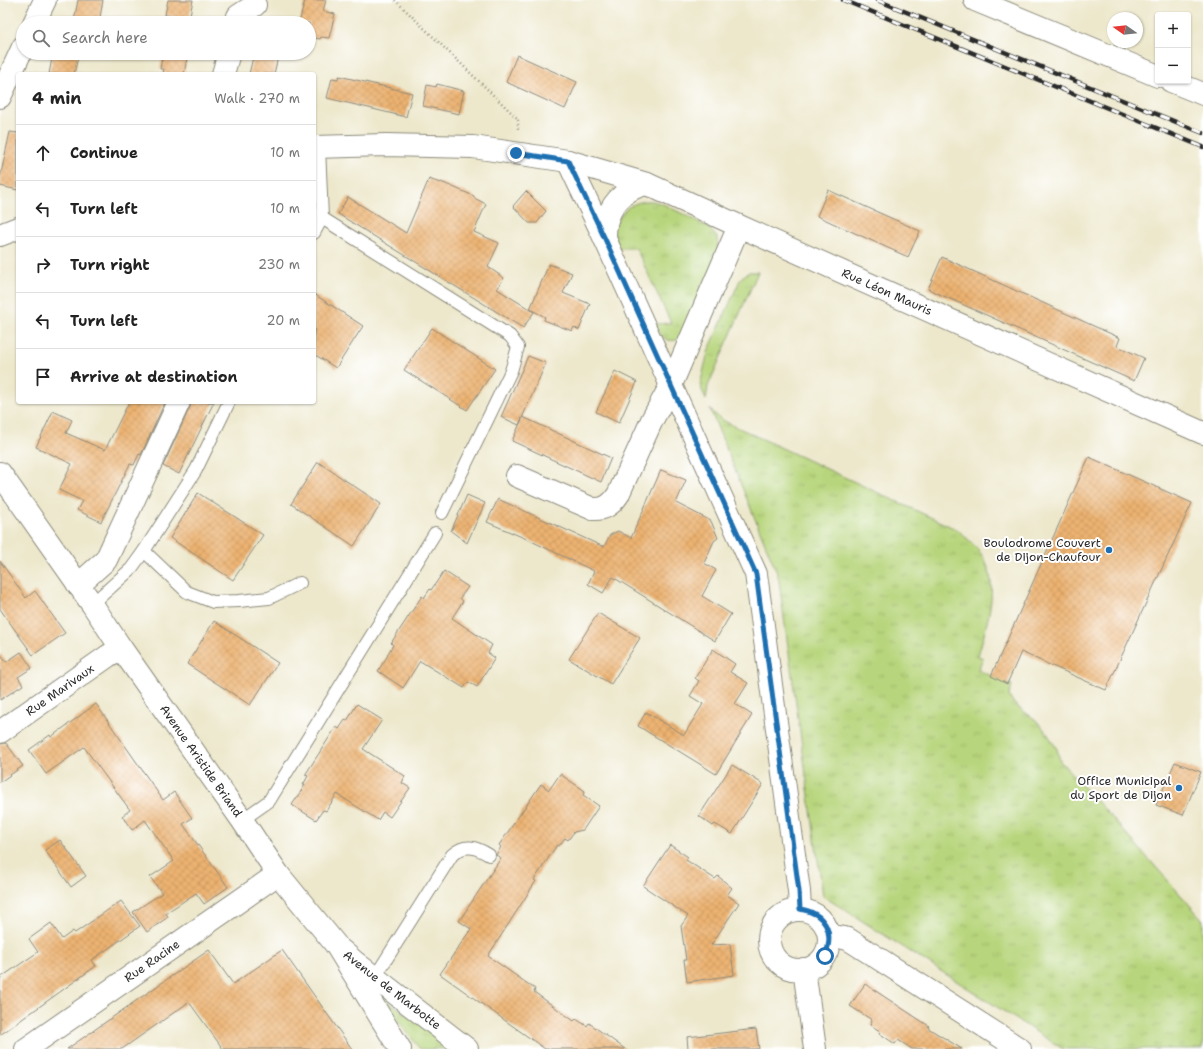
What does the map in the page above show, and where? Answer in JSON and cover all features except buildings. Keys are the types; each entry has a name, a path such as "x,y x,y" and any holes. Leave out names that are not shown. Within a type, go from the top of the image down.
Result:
{"street":[{"path":"37,16 45,0"},
{"path":"975,0 1155,75"},
{"path":"238,16 256,5"},
{"path":"0,97 17,60"},
{"path":"224,72 227,60"},
{"path":"1178,84 1203,94"},
{"name":"Rue Léon Mauris","path":"317,147 386,145 473,147 568,161 647,184 1203,433"},
{"path":"568,161 605,239 756,574 799,891 800,909"},
{"path":"605,239 607,217 617,201 633,188 647,184"},
{"path":"517,476 593,509 605,508 613,503 652,420 671,385 739,226"},
{"path":"0,236 16,229"},
{"path":"78,585 106,560 178,404"},
{"name":"Avenue Aristide Briand","path":"0,473 278,874 336,945 400,1049"},
{"name":"Rue Marivaux","path":"0,732 121,648"},
{"name":"Rue Racine","path":"26,1049 278,874"},
{"path":"800,909 817,915 823,921 828,929 829,938 829,947 825,956 819,963 811,968 804,969 792,969 783,965 776,959 771,950 769,941 770,931 774,922 781,915 790,910 800,909"},
{"path":"829,938 839,937 848,939 1020,1049"},
{"name":"Avenue de Marbotte","path":"336,945 467,1049"},
{"path":"804,969 815,1049"}],"lane":[{"path":"316,229 322,218 317,147"},
{"path":"322,218 510,336 518,347 511,371 442,513"},
{"path":"92,604 131,569 144,552 196,470 228,404"},
{"path":"242,820 269,801 435,533"},
{"path":"144,552 187,592 213,602 269,598 300,583"},
{"path":"375,977 452,855 461,848 469,847 476,848 489,855"}],"path":[{"path":"395,0 518,119 516,153"}],"green space":[{"path":"645,201 653,201 663,204 701,223 708,227 717,237 719,256 680,339 667,340 660,335 655,328 653,324 671,323 636,248 618,248 613,230 628,207"},
{"path":"749,272 758,272 708,386 706,400 700,385 708,352 740,280"},
{"path":"710,409 726,422 958,530 978,549 988,569 991,581 991,593 988,619 978,656 983,658 978,670 1012,685 1009,696 1015,705 1036,720 1047,733 1057,749 1060,761 1203,920 1203,1049 1063,1049 823,896 778,575"},
{"path":"381,996 455,1049 420,1049 385,1004"}],"railway":[{"path":"843,0 1203,147"},
{"path":"877,0 1203,133"}],"place":[{"name":"Boulodrome Couvert de Dijon-Chaufour","path":"1109,550"},
{"name":"Office Municipal du Sport de Dijon","path":"1179,788"}],"route":[{"path":"516,153 568,161 605,239 756,574 799,891 800,909 817,915 828,929 829,947 825,956"}]}
